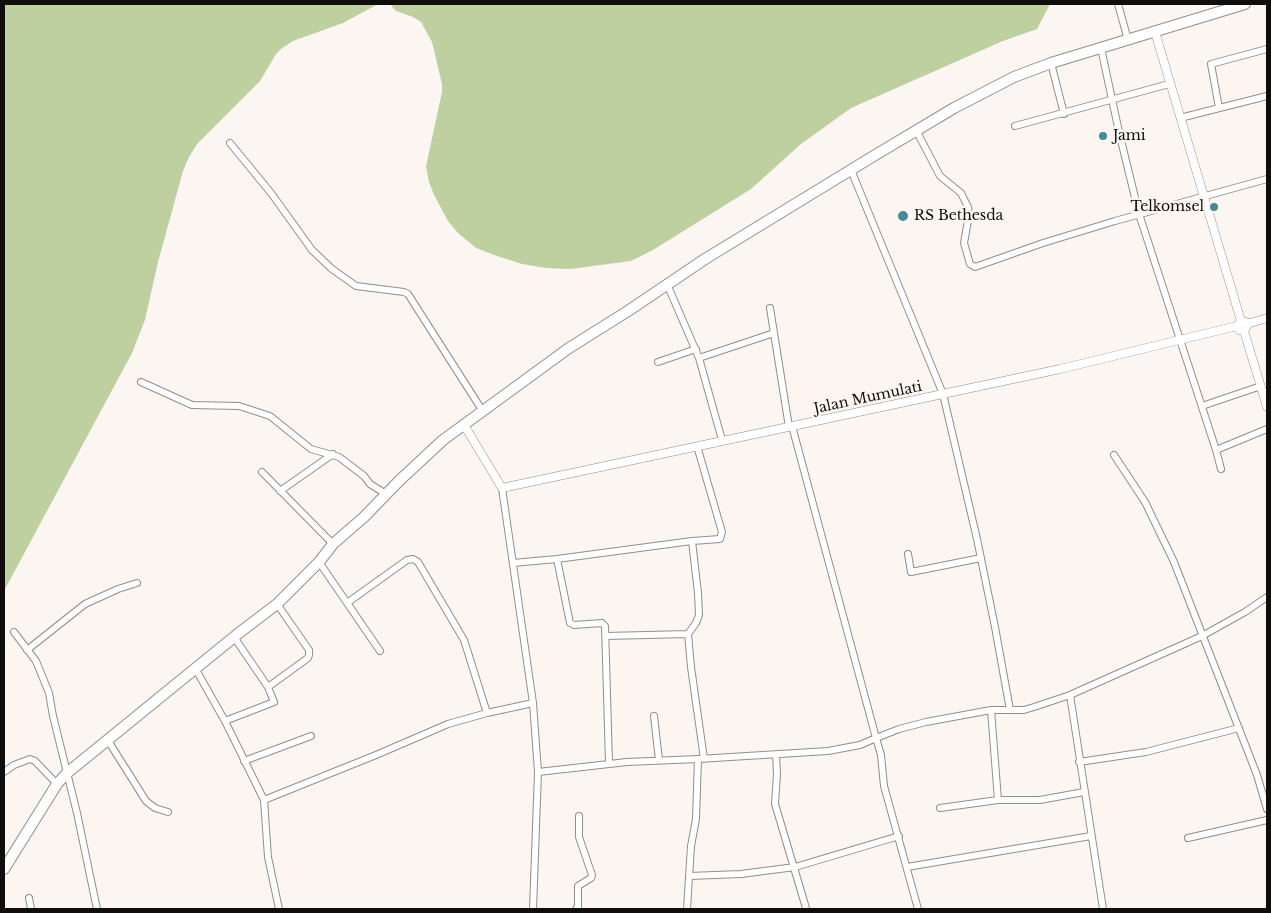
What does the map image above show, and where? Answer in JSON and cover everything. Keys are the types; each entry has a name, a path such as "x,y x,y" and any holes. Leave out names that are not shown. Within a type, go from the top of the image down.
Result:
{"highway":[{"path":"4,869 67,773 195,668 277,604 319,562 332,544 364,518 386,494 444,440 482,410 569,348 705,259 850,170 954,108 1014,76 1245,4"}],"street":[{"path":"1118,4 1128,40"},
{"path":"1154,32 1267,407"},
{"path":"1101,48 1139,214 1221,470"},
{"path":"1219,108 1211,64 1267,49"},
{"path":"1050,64 1064,114"},
{"path":"1015,126 1169,84"},
{"path":"1180,118 1267,96"},
{"path":"916,130 940,176 961,192 968,207 969,215 964,240 970,264 973,267 1043,243 1139,214 1267,179"},
{"path":"230,143 271,193 312,250 332,269 356,286 408,294 482,410"},
{"path":"850,170 943,394 981,558 1010,710"},
{"path":"667,284 696,348 722,440"},
{"path":"770,308 791,426 881,755 884,786 918,909"},
{"name":"Jalan Mumulati","path":"502,488 1060,369 1267,318"},
{"path":"699,358 774,333"},
{"path":"658,362 696,348"},
{"path":"141,382 192,406 232,406 261,412 273,418 308,447 315,451 332,454 342,460 364,476 370,484 386,494"},
{"path":"1202,406 1261,386"},
{"path":"464,425 502,488 533,703 538,772 533,909"},
{"path":"1216,450 1267,429"},
{"path":"513,563 720,539 722,534 697,446"},
{"path":"280,491 332,454"},
{"path":"1114,456 1140,495 1174,562 1257,775 1267,809"},
{"path":"262,472 332,544"},
{"path":"687,909 692,838 696,820 701,759 688,634 696,623 699,614 692,541"},
{"path":"908,554 910,570 913,572 981,558"},
{"path":"347,603 407,560 413,559 418,562 464,640 487,713"},
{"path":"557,559 570,623 574,625 602,623 605,626 609,763"},
{"path":"319,562 380,651"},
{"path":"28,650 85,604 118,589 137,583"},
{"path":"538,772 609,763 776,755 848,748 860,746 899,729 991,710 1024,710 1070,695 1202,636 1245,612 1267,597"},
{"path":"268,687 308,658 309,655 308,650 277,604"},
{"path":"14,632 40,668 49,692 97,909"},
{"path":"606,636 688,634"},
{"path":"225,721 274,702 268,687 234,637"},
{"path":"195,668 225,721 264,800 268,857 278,909"},
{"path":"1070,695 1103,909"},
{"path":"264,800 376,756 448,724 533,703"},
{"path":"991,710 998,800"},
{"path":"654,716 659,760"},
{"path":"1079,762 1146,752 1239,728"},
{"path":"244,761 311,736"},
{"path":"107,739 146,801 154,808 168,812"},
{"path":"776,755 775,804 806,908"},
{"path":"4,772 14,765 30,759 58,784"},
{"path":"940,808 998,800 1040,800 1084,792"},
{"path":"576,909 578,907 578,886 591,878 592,875 579,837 579,816"},
{"path":"1188,838 1267,820"},
{"path":"689,876 741,874 795,867 899,836"},
{"path":"907,867 1091,836"},
{"path":"29,898 31,909"}],"shaded area":[{"path":"4,4 378,4 343,23 293,41 281,49 260,81 197,144 183,171 158,262 145,320 132,353 4,591"},
{"path":"390,4 1050,4 1037,29 1003,41 851,108 801,144 751,189 653,250 631,261 570,269 522,264 476,248 458,233 448,221 434,195 426,166 442,92 442,84 432,42 421,22 396,11"}],"place":[{"name":"Jami","path":"1103,136"},
{"name":"Telkomsel","path":"1214,207"},
{"name":"RS Bethesda","path":"903,216"}]}
